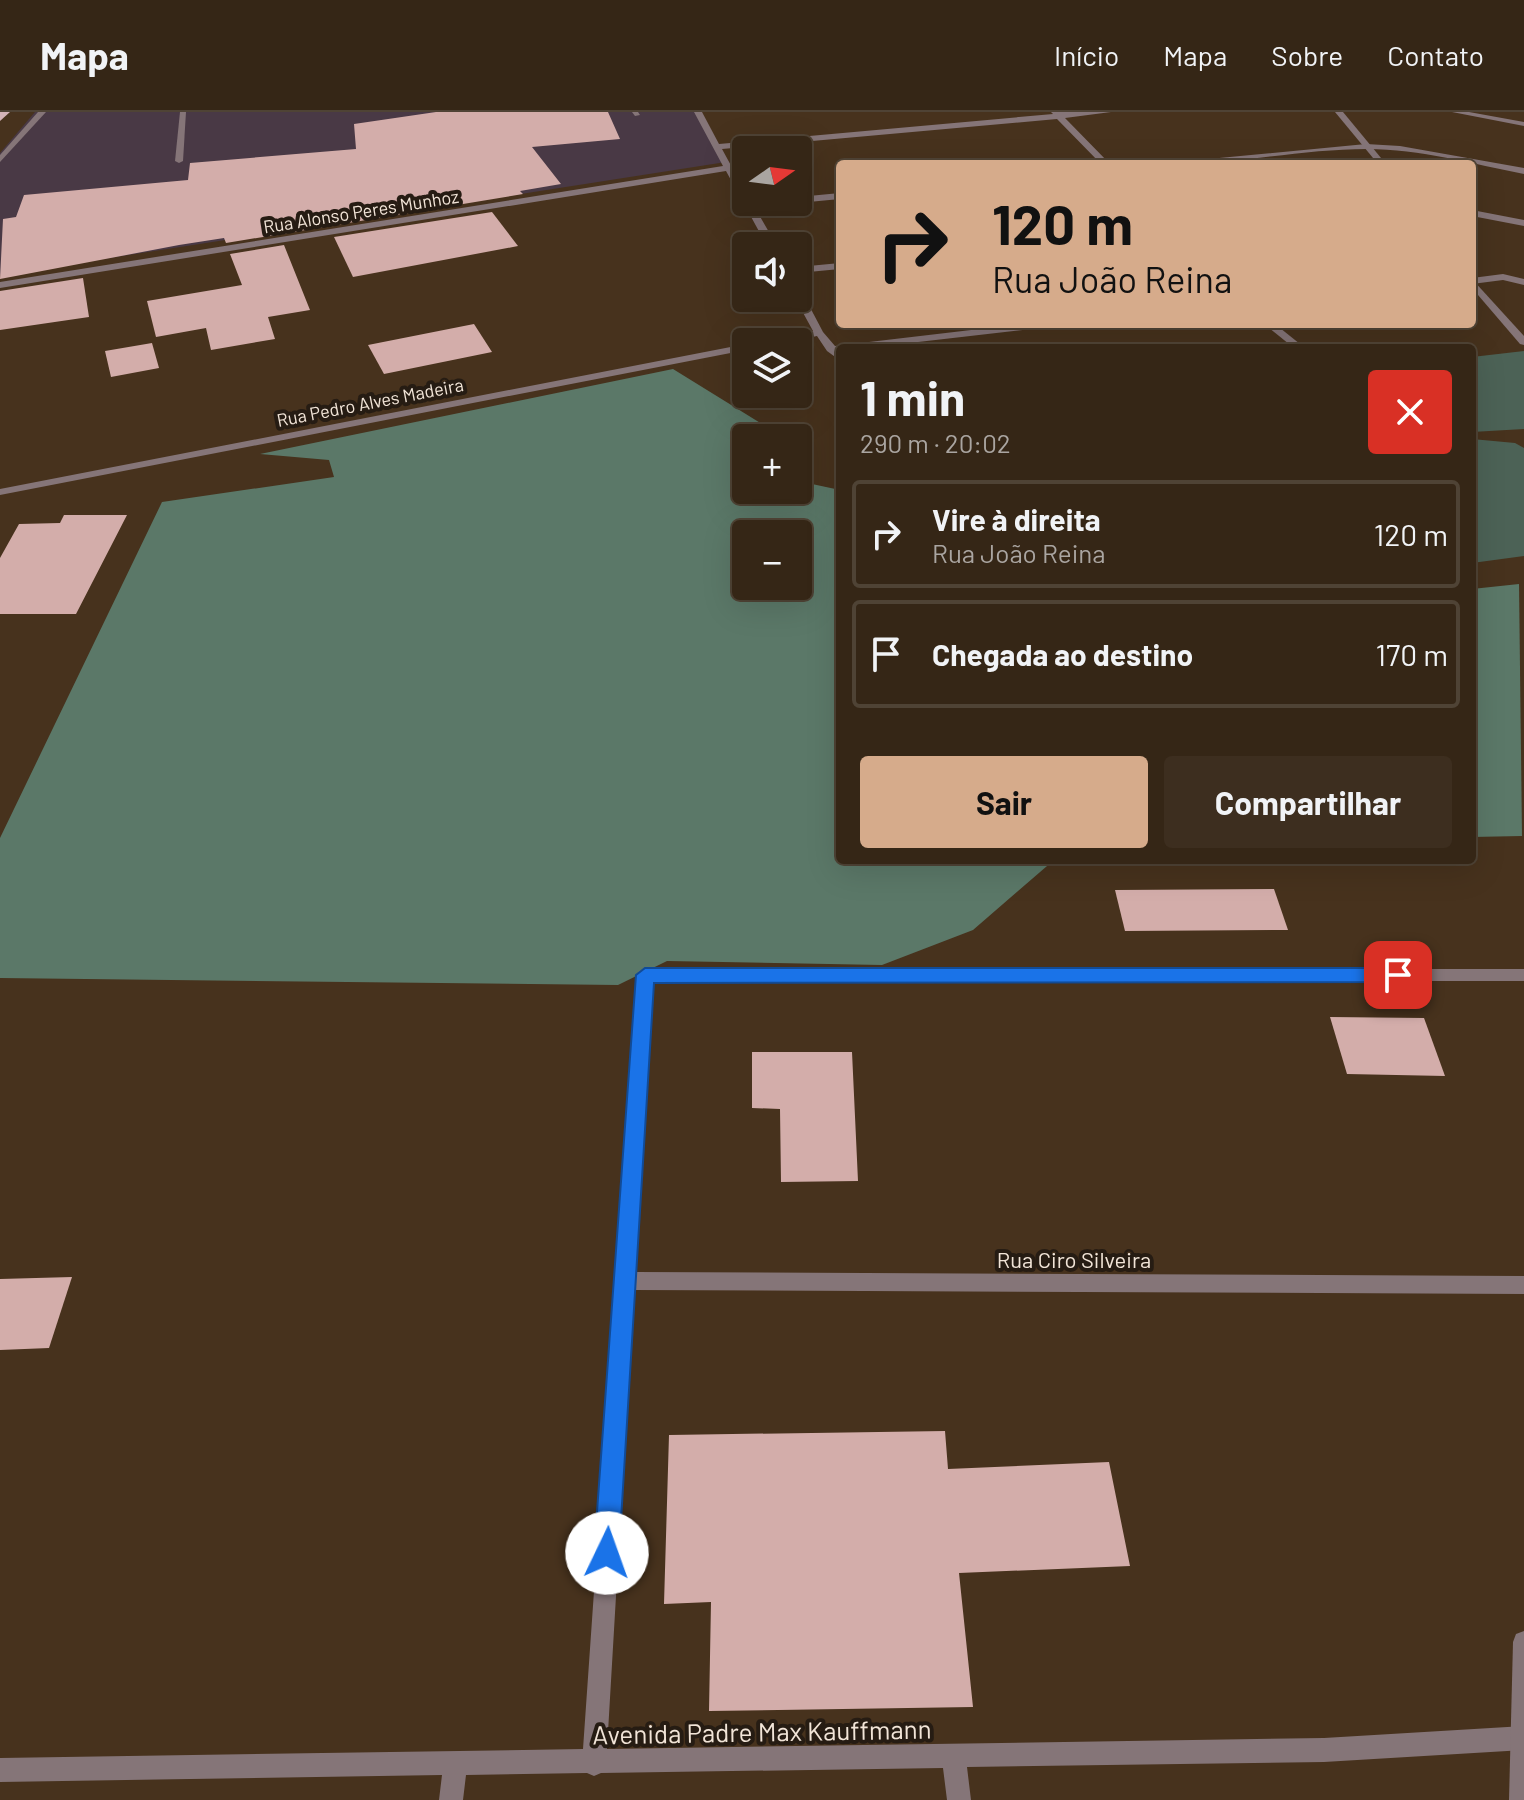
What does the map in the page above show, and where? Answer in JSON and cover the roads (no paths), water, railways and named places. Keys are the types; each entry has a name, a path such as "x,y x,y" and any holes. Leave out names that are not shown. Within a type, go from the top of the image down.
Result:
{"main road":[{"path":"0,118 5,112"}],"street":[{"path":"0,160 42,112"},
{"path":"698,112 732,175"},
{"path":"716,147 1057,114 1107,112"},
{"path":"1339,112 1378,160"},
{"path":"1456,112 1524,124"},
{"path":"1057,114 1102,160"},
{"path":"1219,160 1366,146 1400,148 1465,160"},
{"path":"1476,162 1524,171"},
{"name":"Rua Alonso Peres Munhoz","path":"0,285 728,168"},
{"path":"812,199 836,196"},
{"path":"1476,214 1524,223"},
{"path":"812,269 836,266"},
{"path":"1476,280 1503,277 1524,282"},
{"path":"1476,286 1524,342"},
{"path":"808,312 836,354"},
{"path":"875,344 1014,328"},
{"path":"1274,328 1295,344"},
{"path":"812,334 819,333"},
{"path":"831,349 836,348"},
{"name":"Rua Pedro Alves Madeira","path":"0,492 732,350"},
{"path":"594,1764 645,975 1524,975"},
{"name":"Rua Ciro Silveira","path":"624,1281 1524,1285"},
{"path":"1521,1800 1524,1642"},
{"name":"Avenida Padre Max Kauffmann","path":"0,1770 594,1764 1324,1750 1522,1738"},
{"path":"954,1755 959,1800"},
{"path":"451,1800 455,1765"}],"lane":[{"path":"179,161 183,112"}]}
